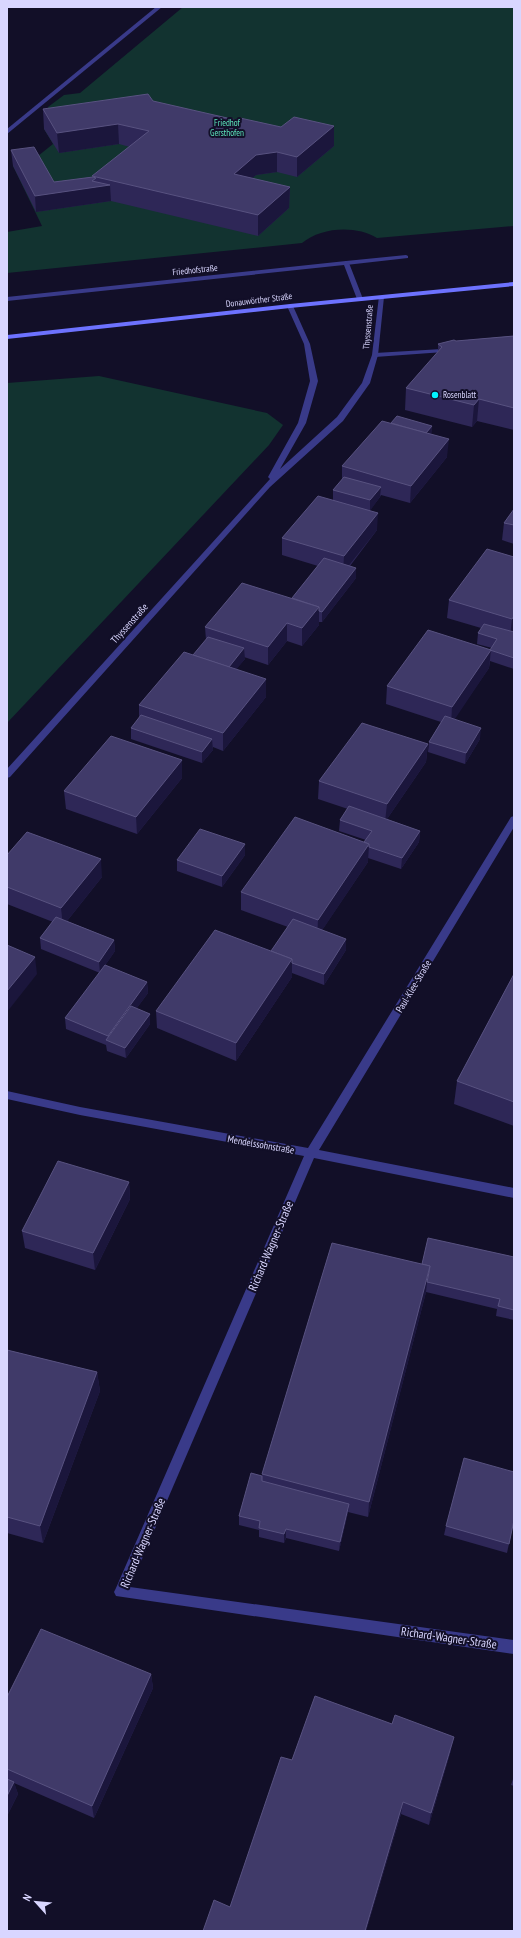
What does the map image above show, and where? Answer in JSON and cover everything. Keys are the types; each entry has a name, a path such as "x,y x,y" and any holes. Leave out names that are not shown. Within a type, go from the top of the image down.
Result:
{"main road":[{"name":"Donauwörther Straße","path":"7,337 290,306 514,284"}],"street":[{"path":"7,132 159,7"},
{"name":"Friedhofstraße","path":"7,299 406,257"},
{"path":"346,263 360,299"},
{"name":"Thyssenstraße","path":"7,775 267,485 340,419 366,383 375,355 381,297"},
{"name":"Thyssenstraße","path":"267,485 302,423 314,381 307,344 290,306"},
{"path":"375,355 442,351"},
{"name":"Paul-Klee-Straße","path":"311,1153 514,819"},
{"name":"Mendelssohnstraße","path":"7,1095 80,1111 311,1153 514,1193"},
{"name":"Richard-Wagner-Straße","path":"311,1153 121,1592 514,1647"}],"green space":[{"name":"Friedhof Gersthofen","path":"183,7 514,7 514,226 377,238 359,231 339,230 319,234 302,243 7,273 7,232 42,226 13,166 28,164 53,144 44,129 48,107 64,95 80,93"},
{"path":"99,376 267,413 283,425 269,445 7,723 7,383"}],"building":[{"path":"148,94 153,101 236,120 240,118 281,127 294,117 334,126 297,157 277,152 256,155 234,174 290,187 258,215 92,176 149,131 118,124 57,133 43,109"},
{"path":"34,147 54,182 93,177 96,178 92,181 110,185 35,196 11,150"},
{"path":"514,336 514,408 479,399 474,405 406,388 442,347 438,344 454,340"},
{"path":"397,416 432,426 426,433 391,423"},
{"path":"382,421 449,439 411,486 342,466"},
{"path":"344,477 381,487 370,500 333,490"},
{"path":"318,496 378,513 344,556 282,538"},
{"path":"514,509 514,525 504,523"},
{"path":"487,549 514,557 514,616 512,619 449,600"},
{"path":"324,558 356,568 322,612 319,611 319,607 292,598"},
{"path":"242,583 319,607 302,628 287,623 268,647 205,627"},
{"path":"484,624 514,632 514,658 490,650 497,639 478,633"},
{"path":"428,630 491,650 452,707 387,686"},
{"path":"208,637 244,648 229,667 193,655"},
{"path":"184,652 266,679 223,733 139,705"},
{"path":"141,715 212,739 202,752 131,728"},
{"path":"445,716 481,728 466,753 429,742"},
{"path":"362,723 428,744 387,804 319,781"},
{"path":"111,736 182,760 136,817 64,791"},
{"path":"349,806 420,831 402,858 369,847 369,844 364,842 372,831 340,820"},
{"path":"295,817 369,844 318,920 241,892"},
{"path":"200,829 245,844 222,876 177,860"},
{"path":"27,832 101,859 61,908 7,887 7,855"},
{"path":"56,917 114,940 99,962 40,938"},
{"path":"293,919 346,939 324,974 292,963 292,959 271,951"},
{"path":"215,930 292,959 236,1043 156,1011"},
{"path":"7,945 35,957 7,991"},
{"path":"105,965 147,982 108,1036 65,1018"},
{"path":"514,974 514,1102 457,1081"},
{"path":"131,1006 150,1014 125,1048 106,1040"},
{"path":"58,1161 129,1182 93,1253 22,1231"},
{"path":"428,1238 514,1257 514,1310 498,1306 500,1299 427,1282 430,1266 422,1264"},
{"path":"332,1243 430,1266 369,1502 262,1474"},
{"path":"7,1350 97,1372 40,1526 7,1517"},
{"path":"464,1458 514,1472 514,1520 509,1544 446,1526"},
{"path":"251,1473 262,1476 262,1481 349,1504 340,1542 286,1529 284,1534 259,1528 260,1521 239,1516"},
{"path":"41,1629 151,1674 92,1806 7,1769 7,1697"},
{"path":"315,1696 392,1724 395,1715 454,1737 431,1813 403,1802 365,1931 203,1931 214,1900 230,1907 281,1757 292,1760"},
{"path":"7,1779 14,1782 7,1796"}],"place":[{"name":"Rosenblatt","path":"435,395"}]}
